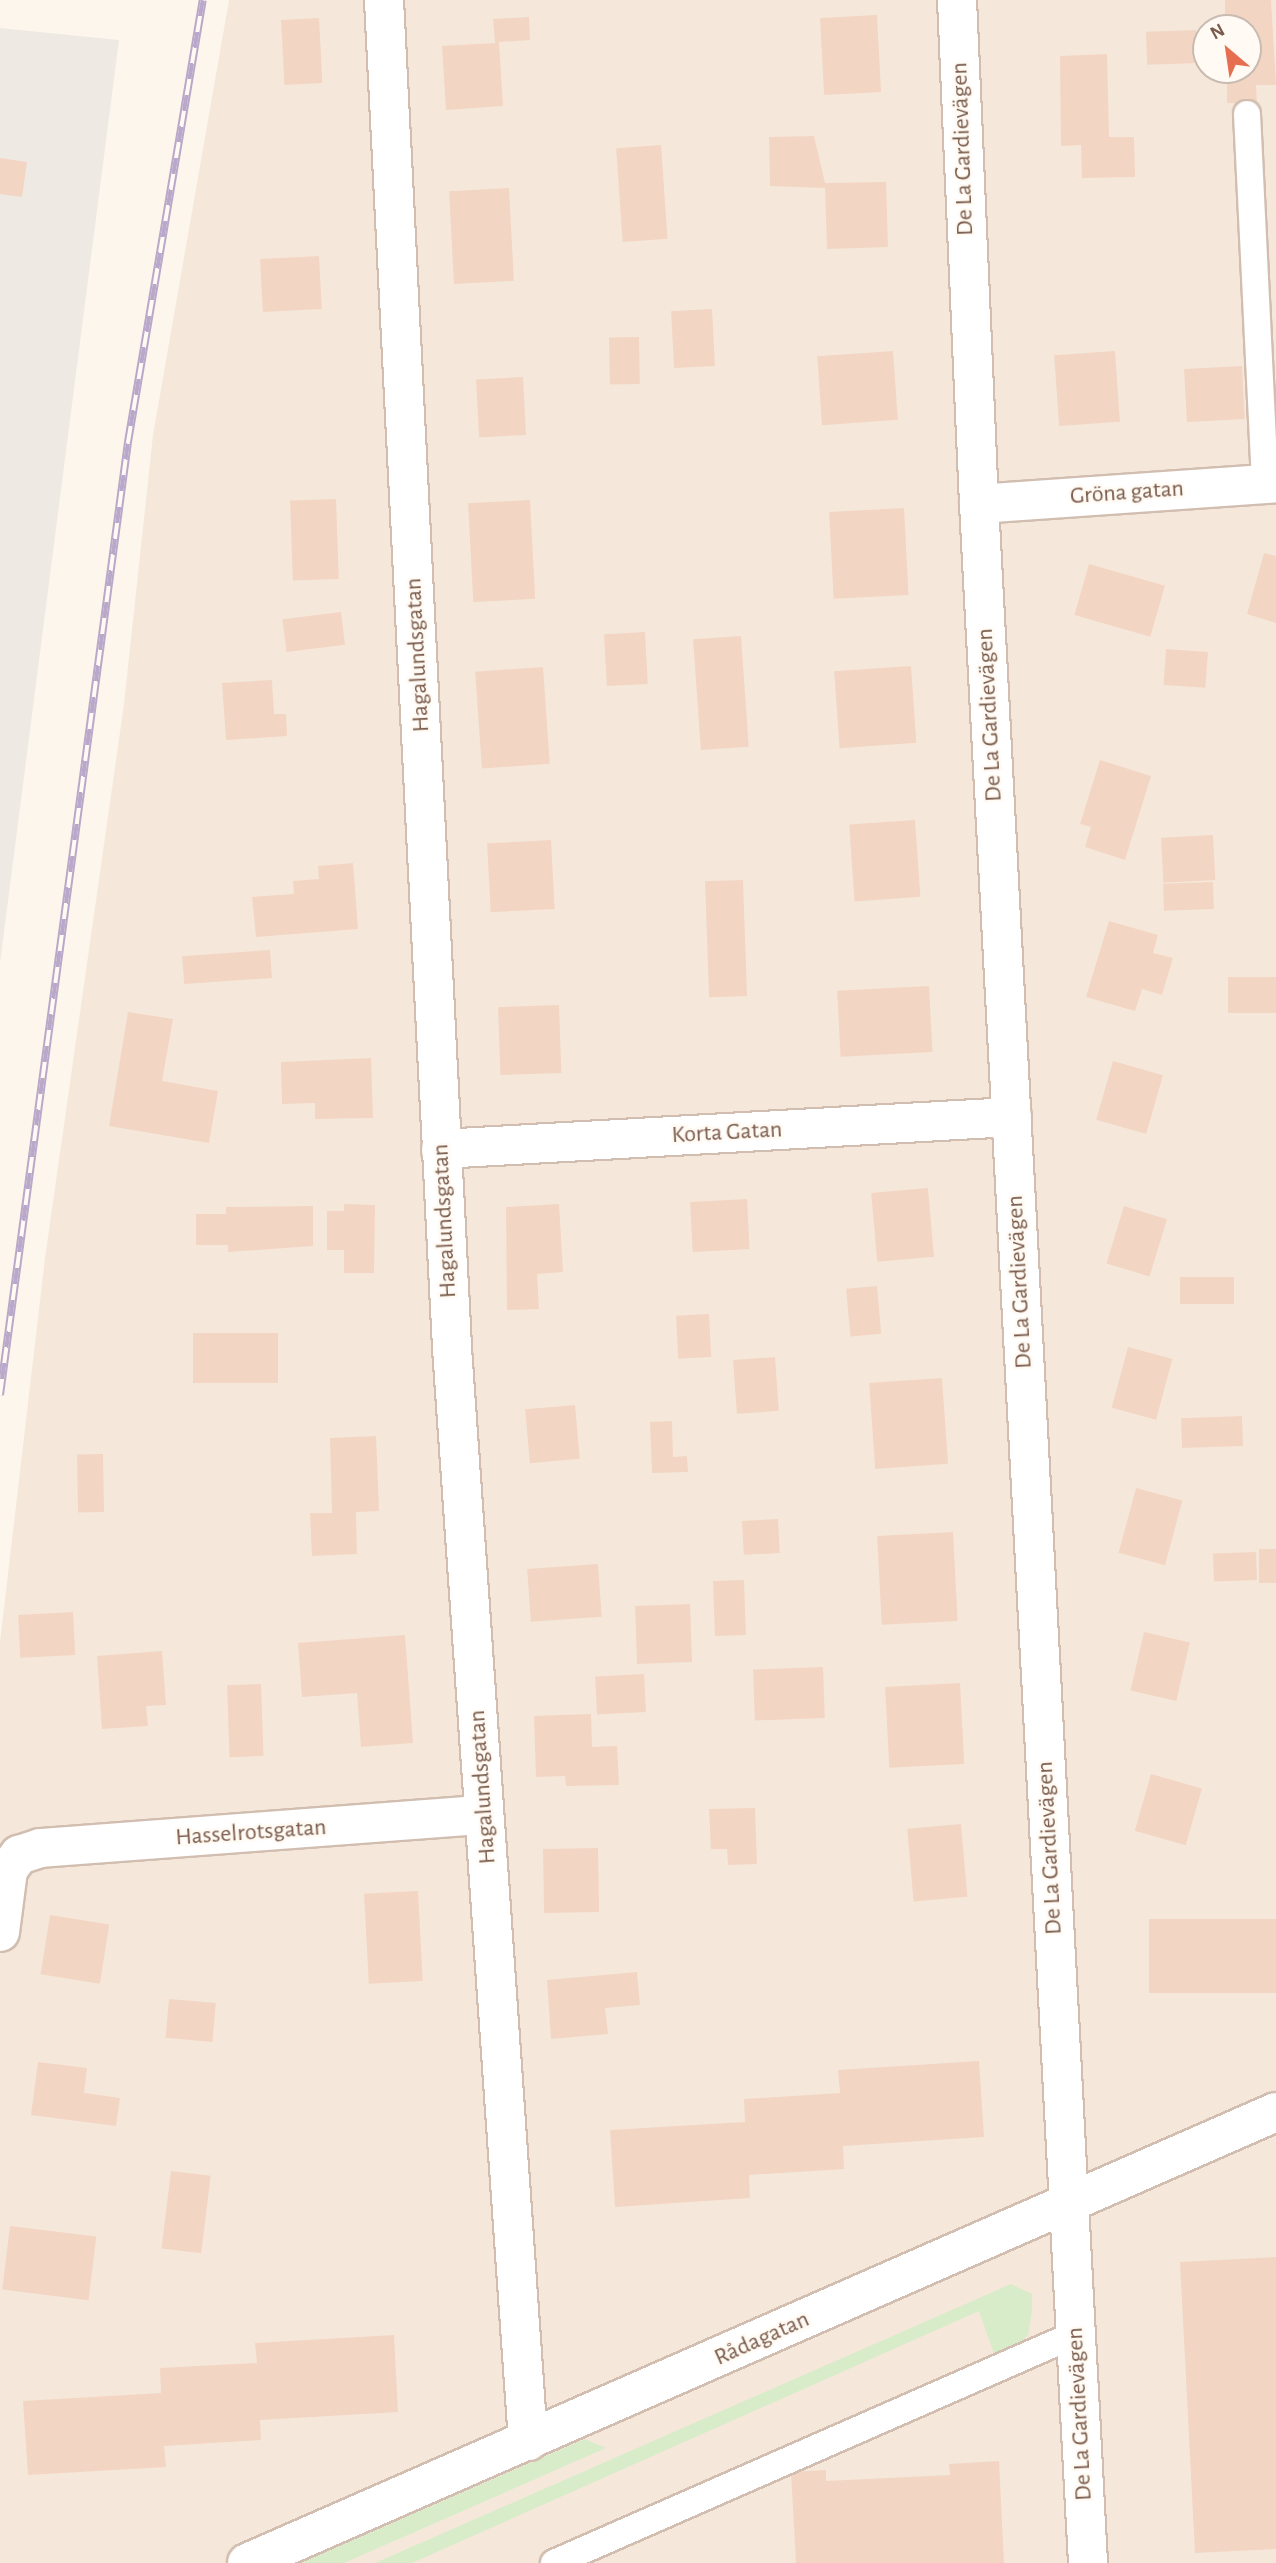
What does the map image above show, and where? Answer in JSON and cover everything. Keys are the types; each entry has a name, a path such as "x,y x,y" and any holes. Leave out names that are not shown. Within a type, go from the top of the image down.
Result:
{"street":[{"name":"Hagalundsgatan","path":"384,0 442,1149 484,1815 528,2441"},
{"name":"De La Gardievägen","path":"957,0 978,504 1088,2563"},
{"name":"Gröna gatan","path":"978,504 1270,483"},
{"name":"Korta Gatan","path":"442,1149 1012,1117"},
{"name":"Hasselrotsgatan","path":"0,1932 8,1870 19,1854 41,1848 484,1815"},
{"name":"Rådagatan","path":"247,2563 1276,2112"}],"lane":[{"path":"1247,114 1270,483"},
{"path":"554,2563 1076,2334"}],"shaded area":[{"path":"229,0 1276,0 1276,2563 0,2563 0,1642 45,1258 124,704 153,435"},
{"path":"0,28 119,40 0,963"}],"green space":[{"path":"1011,2284 1032,2294 1032,2311 1028,2335 1008,2354 994,2354 979,2311 412,2563 375,2563"},
{"path":"585,2439 606,2448 344,2563 301,2563"}],"building":[{"path":"1225,0 1271,0 1276,85 1256,85 1257,103 1227,103 1227,84 1262,84 1262,14 1225,14"},
{"path":"877,15 881,92 824,95 820,18"},
{"path":"529,17 530,40 499,42 503,106 446,110 442,46 495,43 493,19"},
{"path":"319,18 322,83 284,85 281,20"},
{"path":"1192,30 1192,63 1147,65 1146,32"},
{"path":"1107,54 1109,137 1134,137 1135,177 1082,178 1081,145 1061,146 1060,56"},
{"path":"814,136 825,183 886,182 888,247 827,249 825,188 770,186 769,137"},
{"path":"661,145 668,239 623,242 616,148"},
{"path":"0,158 27,162 22,197 0,194"},
{"path":"509,188 514,281 454,284 449,191"},
{"path":"319,256 322,309 263,312 260,259"},
{"path":"712,309 715,366 674,368 671,311"},
{"path":"639,337 640,384 610,385 609,338"},
{"path":"893,351 898,420 822,425 817,356"},
{"path":"1115,351 1120,422 1059,426 1054,355"},
{"path":"1242,366 1245,419 1187,422 1184,369"},
{"path":"523,377 526,435 479,437 476,379"},
{"path":"336,499 339,579 293,581 290,501"},
{"path":"530,500 535,599 473,602 468,503"},
{"path":"904,508 909,595 834,599 829,512"},
{"path":"1264,553 1276,556 1276,623 1247,614"},
{"path":"1089,564 1165,586 1150,637 1074,615"},
{"path":"341,612 345,645 286,652 282,619"},
{"path":"645,632 648,684 607,686 604,634"},
{"path":"741,636 749,747 701,750 693,639"},
{"path":"1166,649 1208,652 1205,688 1163,685"},
{"path":"911,666 916,743 840,748 834,671"},
{"path":"543,667 550,764 482,769 475,672"},
{"path":"272,680 274,714 286,714 287,736 226,740 222,683"},
{"path":"1100,760 1151,776 1125,860 1085,847 1091,827 1080,824"},
{"path":"915,820 920,897 855,901 849,825"},
{"path":"1213,835 1215,880 1163,883 1161,838"},
{"path":"551,840 555,909 491,912 487,843"},
{"path":"353,863 358,929 256,937 252,897 294,894 293,881 319,879 318,866"},
{"path":"743,880 747,996 709,997 705,881"},
{"path":"1213,882 1214,909 1164,911 1163,884"},
{"path":"1109,921 1158,935 1153,953 1173,958 1162,995 1142,989 1135,1011 1086,997"},
{"path":"270,950 272,978 184,984 182,956"},
{"path":"1228,977 1276,977 1276,1013 1228,1013"},
{"path":"929,986 932,1052 841,1057 837,991"},
{"path":"559,1005 561,1073 500,1075 498,1007"},
{"path":"128,1012 173,1019 162,1081 218,1091 209,1143 109,1126"},
{"path":"371,1058 373,1118 315,1119 315,1103 282,1104 281,1062"},
{"path":"1113,1061 1163,1075 1146,1134 1096,1120"},
{"path":"928,1188 934,1257 877,1262 871,1193"},
{"path":"747,1199 750,1249 693,1252 690,1202"},
{"path":"344,1204 375,1205 374,1273 344,1273 344,1250 327,1250 327,1211 344,1211"},
{"path":"559,1204 563,1272 537,1274 539,1309 507,1310 506,1207"},
{"path":"313,1206 313,1246 228,1252 228,1245 196,1245 196,1214 226,1214 226,1207"},
{"path":"1124,1206 1167,1219 1149,1277 1106,1263"},
{"path":"1180,1277 1234,1277 1234,1304 1180,1304"},
{"path":"877,1286 881,1334 850,1337 846,1289"},
{"path":"709,1314 711,1357 678,1359 676,1316"},
{"path":"193,1333 278,1333 278,1383 193,1383"},
{"path":"1128,1347 1172,1359 1156,1420 1112,1408"},
{"path":"775,1357 779,1411 737,1414 733,1360"},
{"path":"942,1378 948,1464 875,1469 869,1383"},
{"path":"575,1405 580,1459 530,1463 525,1409"},
{"path":"1242,1416 1243,1446 1182,1448 1181,1418"},
{"path":"672,1421 673,1457 687,1456 688,1472 652,1473 650,1422"},
{"path":"376,1436 379,1511 356,1512 357,1554 312,1556 310,1513 332,1513 330,1438"},
{"path":"77,1454 103,1454 104,1512 78,1512"},
{"path":"1136,1488 1182,1500 1165,1565 1119,1553"},
{"path":"778,1519 780,1553 744,1555 742,1521"},
{"path":"953,1532 958,1621 882,1625 877,1536"},
{"path":"1259,1549 1276,1549 1276,1583 1259,1583"},
{"path":"1256,1552 1257,1580 1214,1581 1213,1554"},
{"path":"598,1564 602,1617 531,1622 527,1569"},
{"path":"744,1580 746,1635 715,1636 713,1581"},
{"path":"690,1604 692,1662 637,1664 635,1606"},
{"path":"73,1612 75,1655 20,1658 18,1615"},
{"path":"1144,1632 1190,1643 1176,1701 1131,1690"},
{"path":"405,1635 413,1743 361,1747 357,1693 302,1697 298,1643"},
{"path":"162,1651 166,1705 146,1706 148,1726 102,1729 97,1656"},
{"path":"823,1667 825,1718 755,1720 753,1669"},
{"path":"644,1674 646,1712 597,1715 595,1677"},
{"path":"960,1683 964,1764 889,1768 885,1687"},
{"path":"261,1684 264,1756 230,1757 227,1685"},
{"path":"591,1714 592,1747 617,1746 619,1785 566,1786 565,1776 536,1777 534,1716"},
{"path":"1151,1774 1202,1789 1186,1845 1135,1831"},
{"path":"755,1808 757,1864 728,1865 727,1849 711,1849 709,1809"},
{"path":"961,1824 967,1897 914,1901 907,1829"},
{"path":"598,1848 599,1912 544,1913 543,1849"},
{"path":"418,1891 423,1981 369,1984 364,1894"},
{"path":"50,1915 109,1924 100,1984 41,1974"},
{"path":"1149,1919 1276,1919 1276,1993 1149,1993"},
{"path":"637,1972 640,2005 605,2008 608,2034 551,2039 547,1980"},
{"path":"169,1999 216,2003 212,2042 166,2038"},
{"path":"979,2061 984,2137 843,2146 844,2169 749,2175 750,2198 615,2207 610,2130 745,2122 744,2099 840,2093 838,2070"},
{"path":"38,2062 87,2068 84,2093 120,2098 116,2126 31,2115"},
{"path":"171,2171 211,2176 201,2253 161,2248"},
{"path":"10,2226 96,2237 89,2300 2,2290"},
{"path":"1276,2257 1276,2549 1195,2553 1180,2262"},
{"path":"394,2335 398,2412 260,2420 261,2440 164,2446 166,2467 28,2475 23,2401 161,2393 160,2368 257,2363 255,2343"},
{"path":"999,2461 1004,2563 796,2563 791,2472 826,2470 826,2481 950,2475 949,2464"}],"railway":[{"path":"0,1395 128,442 203,0"}]}
